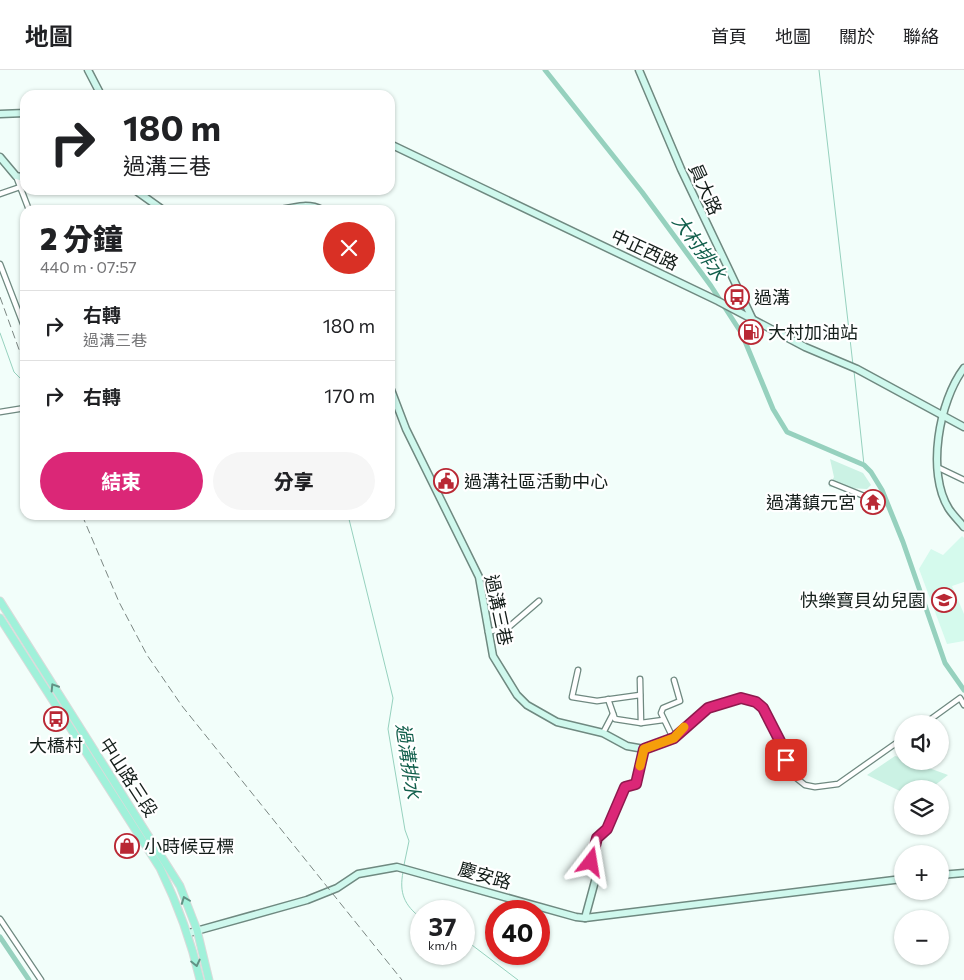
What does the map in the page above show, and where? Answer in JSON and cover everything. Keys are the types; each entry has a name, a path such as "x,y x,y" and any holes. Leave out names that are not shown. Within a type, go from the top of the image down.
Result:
{"main road":[{"name":"中山路三段","path":"0,601 180,886 196,930 209,980"},
{"name":"中山路三段","path":"0,618 147,846 179,906 189,933 200,980"}],"street":[{"path":"88,70 98,90"},
{"name":"員大路","path":"639,70 681,169 752,318"},
{"path":"0,114 20,113"},
{"name":"中正西路","path":"395,146 752,318 805,347 856,369 942,413 964,427"},
{"path":"0,157 16,176 20,188 0,194"},
{"path":"16,176 20,177"},
{"path":"143,195 156,205"},
{"path":"0,264 20,315"},
{"path":"964,368 951,387 942,413 937,450 941,488 948,509 964,527"},
{"name":"過溝三巷","path":"395,400 406,430 479,577 494,656 517,695 527,705 566,726 603,733 627,746 644,749"},
{"path":"0,412 20,409"},
{"path":"939,468 964,480"},
{"path":"832,483 869,498"},
{"path":"488,632 510,626 539,601"},
{"path":"578,670 572,698 597,701 640,694"},
{"path":"640,679 641,723"},
{"path":"674,680 680,701 663,708 663,720 674,738"},
{"path":"937,715 962,697 964,705"},
{"path":"585,918 598,870 591,862 593,848 597,838 607,829 625,787 636,784 644,749 674,738 708,708 741,698 756,702 763,708 783,747 790,773 805,785 815,788 838,784 894,745"},
{"path":"608,699 615,719 641,723 663,720"},
{"path":"603,733 613,714"},
{"name":"慶安路","path":"189,933 307,900 337,888 358,874 397,867 585,918 894,880"},
{"path":"949,875 964,873"},
{"path":"0,919 41,980"}],"shaded area":[{"path":"830,459 863,473 871,485 867,489 829,487 834,477"},
{"name":"快樂寶貝幼兒園","path":"962,536 964,538 964,582 952,586 964,614 964,641 947,644 919,569 931,549 943,555"},
{"path":"894,757 894,770 934,770 948,775 942,780 894,780 894,788 867,775"}],"waterway":[{"name":"大村排水","path":"545,70 642,192 711,286 742,334 773,409 787,432 864,465 871,472 882,490 903,542 945,663 964,690"},
{"path":"819,70 853,365"},
{"name":"過溝排水","path":"0,333 14,372 20,378"},
{"path":"854,371 864,465"},
{"name":"過溝排水","path":"349,520 393,698 388,729 405,830 409,841 404,865"},
{"name":"過溝排水","path":"403,872 402,892 410,908"},
{"path":"0,937 29,980"},
{"name":"過溝排水","path":"475,947 518,980"}],"railway":[{"path":"0,297 20,352"},
{"path":"84,520 119,602 147,655 182,706 402,980"}],"slow traffic":[{"path":"640,766 644,749 674,738 684,727"}],"place":[{"name":"過溝","path":"737,297"},
{"name":"大村加油站","path":"751,332"},
{"name":"過溝社區活動中心","path":"446,481"},
{"name":"過溝鎮元宮","path":"873,502"},
{"name":"快樂寶貝幼兒園","path":"944,600"},
{"name":"大橋村","path":"56,719"},
{"name":"小時候豆標","path":"127,846"}],"route":[{"path":"591,862 597,838 607,829 625,787 636,784 644,749 674,738 693,719 708,708 741,698 756,702 763,708 783,747 786,760"}]}
